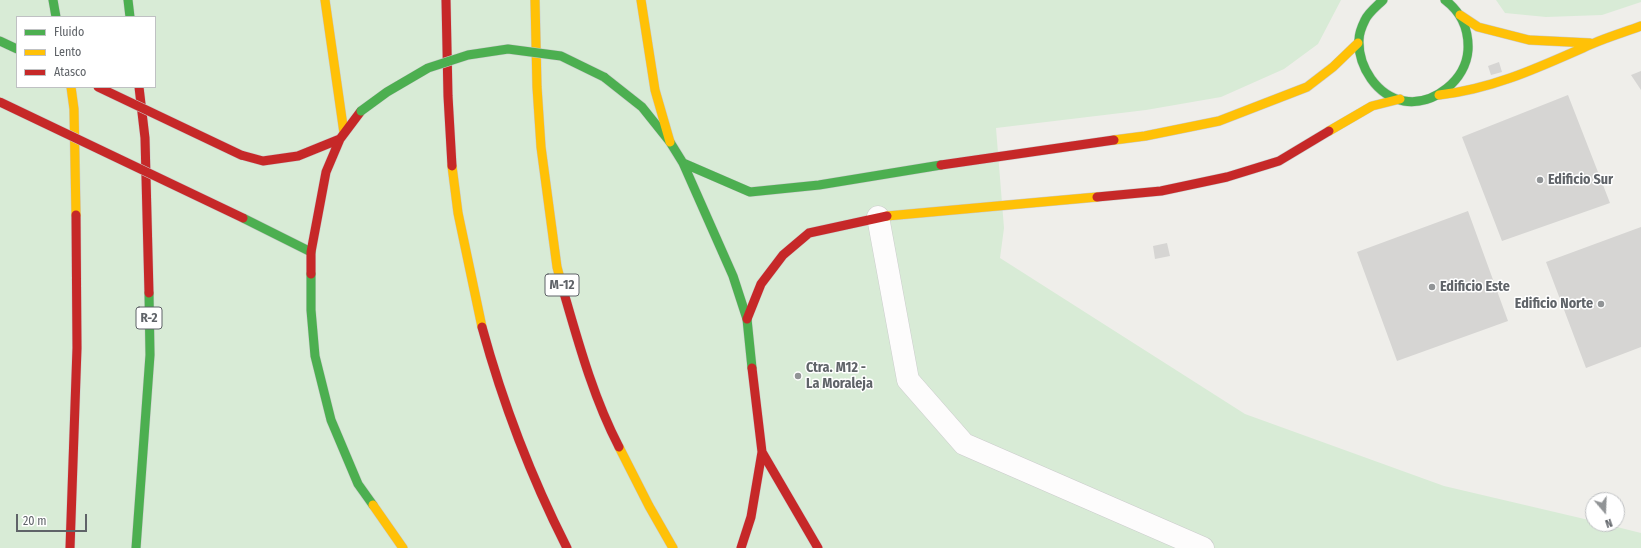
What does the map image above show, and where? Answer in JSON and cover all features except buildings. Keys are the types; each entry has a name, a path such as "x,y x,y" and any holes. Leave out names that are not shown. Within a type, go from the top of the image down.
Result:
{"main road":[{"path":"53,0 56,16"},
{"path":"60,0 62,16"},
{"path":"128,0 130,16"},
{"path":"325,0 342,136"},
{"path":"446,0 447,98 455,194 473,297 496,379 515,437 547,511 567,548"},
{"name":"M-12","path":"535,0 537,86 541,147 557,267 580,348 609,428 648,506 673,548"},
{"path":"641,0 655,90 670,142"},
{"path":"1383,0 1373,7 1362,24 1358,43 1361,62 1369,79 1383,92 1400,99 1413,101 1439,95 1459,94 1528,73 1593,43 1641,26"},
{"path":"1445,0 1460,16 1478,27 1529,40 1593,43"},
{"path":"1439,95 1457,80 1467,60 1468,37 1460,16"},
{"path":"0,41 16,49"},
{"path":"683,164 750,192 819,185 892,172 1145,136 1219,121 1307,87 1333,67 1358,43"},
{"path":"403,548 358,484 331,420 315,356 311,310 311,252 326,172 342,136 361,111 387,92 428,68 468,54 508,49 561,56 604,77 642,107 670,142 683,164 733,276 746,319 762,452 751,518 741,548"},
{"path":"70,88 74,109 77,348 70,548"},
{"path":"100,88 241,155 263,161 298,156 342,136"},
{"name":"R-2","path":"136,548 150,355 145,138 139,88"},
{"path":"746,319 761,284 782,255 810,233 878,217 1161,191 1227,177 1279,161 1372,106 1400,99"},
{"path":"0,102 311,252"},
{"path":"762,452 818,548"}],"street":[{"path":"878,217 908,380 964,444 1204,548"}],"green space":[{"path":"0,0 1341,0 1318,44 1284,69 1221,97 1146,110 996,128 1004,228 1000,258 1245,414 1444,486 1585,519 1585,532 1625,532 1625,529 1641,533 1641,548 0,548"},
{"path":"1496,0 1641,0 1641,2 1602,15 1546,17 1505,13"}],"traffic: fast":[{"path":"53,0 56,16"},
{"path":"128,0 130,16"},
{"path":"1383,0 1368,15 1362,27 1359,40 1362,60 1371,79 1378,87 1394,98 1404,101 1415,101 1437,95 1455,81 1466,61 1468,43 1463,22 1460,16 1445,0"},
{"path":"0,41 16,49"},
{"path":"361,111 387,92 428,68 468,55 508,49 561,56 604,77"},
{"path":"604,77 642,107 670,142 683,163 733,276 747,319 752,368"},
{"path":"683,163 750,192 819,185 941,165"},
{"path":"243,218 311,252"},
{"path":"311,274 311,310 315,356 331,420 358,484 373,505"},
{"path":"136,548 150,355 149,293"}],"traffic: slow":[{"path":"325,0 344,133"},
{"path":"535,0 537,87 541,147 557,267 564,293"},
{"path":"641,0 655,90 670,142"},
{"path":"1460,15 1478,27 1529,40 1590,43"},
{"path":"1439,95 1479,88 1517,76 1598,41 1641,26"},
{"path":"1114,140 1145,136 1219,121 1307,87 1333,67 1358,43"},
{"path":"71,88 74,109 76,215"},
{"path":"1329,131 1372,106 1400,99"},
{"path":"452,166 458,213 482,327"},
{"path":"887,216 1097,197"},
{"path":"619,447 649,506 673,548"},
{"path":"373,505 403,548"}],"traffic: jam":[{"path":"446,0 448,96 452,166"},
{"path":"100,88 241,155"},
{"path":"139,88 145,138 149,293"},
{"path":"0,102 243,218"},
{"path":"311,274 311,252 326,172 340,139 361,111"},
{"path":"1097,197 1161,191 1227,177 1279,161 1329,131"},
{"path":"241,155 263,161 298,156 340,139"},
{"path":"941,165 1114,140"},
{"path":"70,548 77,348 76,215"},
{"path":"747,319 761,284 783,255 809,233 887,216"},
{"path":"564,293 581,352 602,410 619,447"},
{"path":"482,327 499,384 519,440 541,494 567,548"},
{"path":"741,548 751,517 762,452 752,368"},
{"path":"762,452 818,548"}],"place":[{"name":"Edificio Sur","path":"1540,180"},
{"name":"Edificio Este","path":"1432,287"},
{"name":"Edificio Norte","path":"1601,304"},
{"name":"Ctra. M12 - La Moraleja","path":"798,376"}]}
